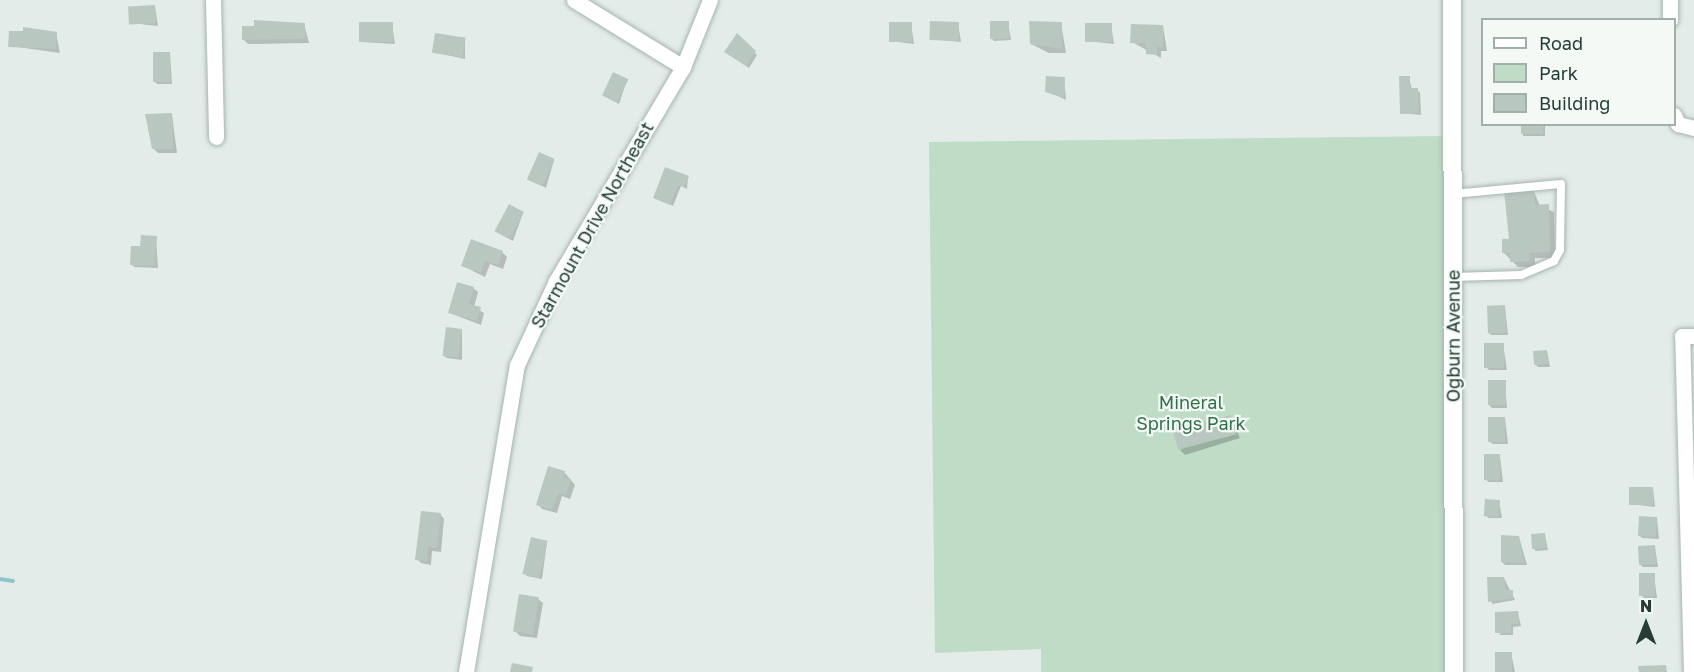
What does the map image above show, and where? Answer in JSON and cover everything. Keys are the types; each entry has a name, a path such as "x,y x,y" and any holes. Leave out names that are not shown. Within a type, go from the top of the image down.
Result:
{"street":[{"path":"213,0 216,137"},
{"path":"574,0 682,67"},
{"name":"Starmount Drive Northeast","path":"466,672 517,365 555,281 682,67 710,0"},
{"name":"Ogburn Avenue","path":"1452,0 1454,672"},
{"path":"1670,0 1670,18"},
{"path":"1676,119 1678,124 1694,128"},
{"path":"1691,672 1682,336 1694,336"}],"lane":[{"path":"1453,194 1561,184 1560,250 1554,261 1521,275 1453,277"}],"green space":[{"name":"Mineral Springs Park","path":"1448,136 1451,672 1041,672 1041,649 935,653 929,142"}],"building":[{"path":"155,5 156,23 129,24 128,6"},
{"path":"254,20 305,23 305,39 242,40 242,26 254,26"},
{"path":"930,21 959,22 958,41 929,40"},
{"path":"990,21 1009,21 1009,39 990,39"},
{"path":"1029,21 1062,22 1062,49 1030,44"},
{"path":"359,22 393,22 393,42 359,42"},
{"path":"889,22 912,22 912,42 889,42"},
{"path":"1085,23 1112,23 1112,42 1085,42"},
{"path":"1131,24 1163,25 1163,47 1157,47 1157,55 1146,54 1146,43 1130,43"},
{"path":"23,27 57,32 56,49 8,47 9,31 23,31"},
{"path":"435,33 466,38 462,58 432,53"},
{"path":"737,33 756,51 746,66 724,52"},
{"path":"153,52 170,52 170,82 153,82"},
{"path":"613,72 628,79 617,103 602,96"},
{"path":"1046,76 1065,77 1064,98 1045,92"},
{"path":"1399,76 1410,76 1410,88 1418,88 1419,113 1400,114"},
{"path":"172,113 173,149 152,149 145,114"},
{"path":"1521,126 1543,126 1543,134 1521,134"},
{"path":"539,152 555,159 542,186 527,179"},
{"path":"665,167 689,176 685,187 678,185 670,205 653,198"},
{"path":"1504,191 1534,191 1535,205 1549,204 1550,252 1529,253 1530,261 1510,262 1510,253 1502,253 1502,239 1509,239"},
{"path":"509,204 524,212 509,239 494,231"},
{"path":"141,235 157,236 155,266 130,265 131,246 140,246"},
{"path":"471,239 503,251 498,265 485,261 481,273 461,266"},
{"path":"457,282 474,287 469,304 481,307 477,321 448,313"},
{"path":"1505,305 1506,333 1488,334 1487,306"},
{"path":"446,327 462,329 458,358 442,356"},
{"path":"1484,343 1504,343 1504,368 1484,368"},
{"path":"1547,350 1548,364 1534,365 1533,351"},
{"path":"1488,380 1506,380 1506,405 1488,405"},
{"path":"1231,415 1236,434 1178,450 1173,431"},
{"path":"1488,417 1505,417 1505,442 1488,442"},
{"path":"1484,454 1500,454 1500,480 1484,480"},
{"path":"548,466 565,471 564,477 571,480 566,495 558,493 552,510 536,505"},
{"path":"1629,487 1653,487 1653,505 1629,505"},
{"path":"1485,499 1500,500 1499,517 1484,516"},
{"path":"421,511 441,513 437,548 428,547 427,561 415,560"},
{"path":"1639,516 1657,517 1656,537 1638,536"},
{"path":"1545,533 1546,548 1532,549 1531,534"},
{"path":"1501,535 1519,536 1524,563 1501,562"},
{"path":"531,537 548,541 539,578 522,574"},
{"path":"1655,545 1656,564 1639,565 1638,546"},
{"path":"1639,573 1655,573 1655,596 1639,596"},
{"path":"1487,577 1504,577 1505,590 1513,590 1513,598 1488,602"},
{"path":"519,594 539,597 533,635 513,632"},
{"path":"1518,611 1519,624 1511,624 1511,633 1495,633 1495,612"},
{"path":"1495,652 1512,652 1512,672 1495,672"},
{"path":"512,663 533,667 532,672 510,672"},
{"path":"1666,665 1667,672 1639,672 1638,666"}],"waterway":[{"path":"0,579 13,581"}]}
